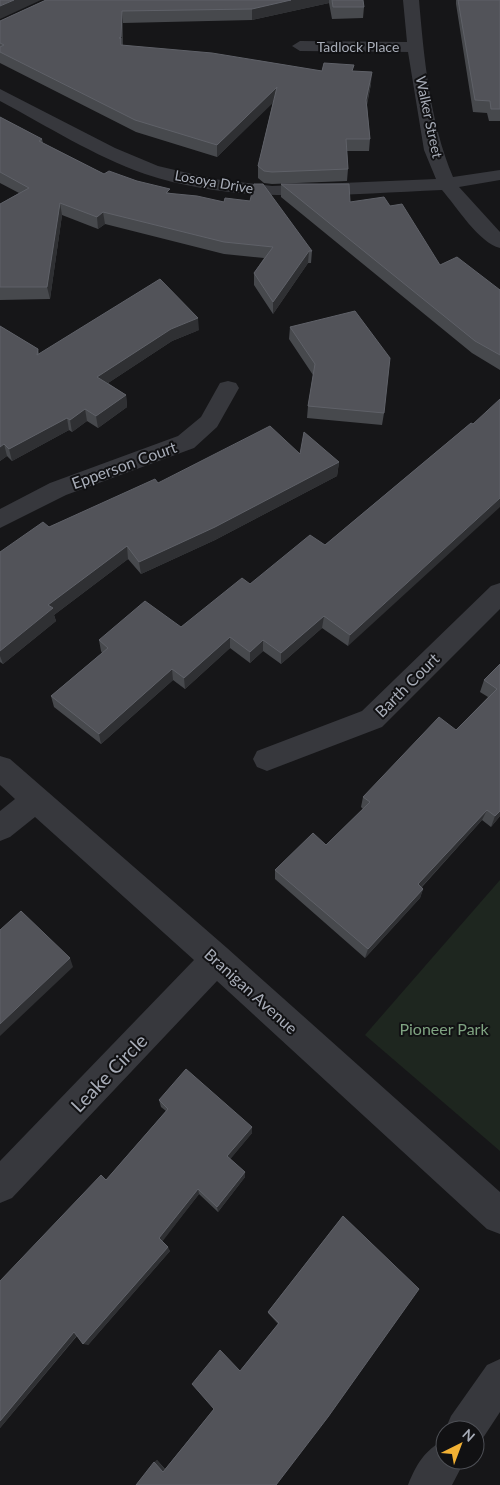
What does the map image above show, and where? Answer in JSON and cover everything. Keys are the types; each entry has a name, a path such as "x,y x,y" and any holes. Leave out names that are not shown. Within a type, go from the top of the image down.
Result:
{"street":[{"name":"Walker Street","path":"411,0 415,47 433,150 447,184 484,228 500,242"},
{"name":"Tadlock Place","path":"300,46 415,47"},
{"name":"Losoya Drive","path":"0,94 109,152 152,170 213,184 272,191 447,184 500,175"},
{"name":"Epperson Court","path":"0,519 58,489 186,442 209,422 228,388"},
{"name":"Barth Court","path":"267,759 372,720 500,593"},
{"name":"Branigan Avenue","path":"0,768 216,959 500,1216"},
{"path":"0,828 34,800"},
{"name":"Leake Circle","path":"0,1186 163,1017 216,959"},
{"path":"472,1420 500,1378"},
{"path":"428,1485 438,1470"}],"green space":[{"name":"Pioneer Park","path":"500,880 500,1151 365,1035"}],"building":[{"path":"0,0 14,0 0,6"},
{"path":"46,0 291,0 252,9 122,11 121,37 119,38 121,38 121,45 212,53 322,71 324,63 354,65 352,71 372,72 366,100 370,139 346,139 348,169 264,171 258,166 277,87 217,145 135,120 0,52 0,47 4,45 0,43 0,21"},
{"path":"332,0 363,0 364,7 333,7"},
{"path":"458,0 500,0 500,109 491,109 490,101 475,100"},
{"path":"0,117 42,139 39,141 104,174 109,171 137,181 170,189 166,193 197,196 224,202 225,198 250,201 254,184 263,184 312,251 309,251 273,302 254,273 273,247 224,242 103,212 97,217 60,203 47,287 0,287 0,204 29,188 0,172"},
{"path":"281,184 349,184 350,202 384,197 390,206 402,204 440,265 457,257 500,290 500,355 475,341"},
{"path":"160,279 198,318 171,329 97,377 126,395 96,416 85,409 70,420 67,418 9,449 4,444 0,447 0,326 38,349 37,355"},
{"path":"355,311 390,358 384,413 308,406 315,364 290,327"},
{"path":"500,399 500,498 350,635 324,616 281,653 263,640 250,652 230,637 184,678 172,669 99,734 51,696 108,648 99,640 145,601 181,627 242,578 250,584 310,535 325,545 471,423 473,424"},
{"path":"270,426 300,454 304,432 339,462 215,527 139,562 127,546 48,605 53,608 0,651 0,552 43,522 49,527 155,479 158,483"},
{"path":"500,664 500,811 495,816 487,810 418,884 423,889 368,949 275,870 313,833 326,845 370,802 363,797 439,717 456,730 497,689 484,680"},
{"path":"21,911 70,958 0,1024 0,930"},
{"path":"186,1069 252,1127 227,1156 245,1172 217,1207 198,1189 159,1238 168,1247 83,1344 74,1332 0,1421 0,1281 101,1175 106,1180 168,1109 159,1100"},
{"path":"343,1216 419,1289 328,1417 276,1485 136,1485 154,1462 163,1472 214,1409 192,1384 220,1350 240,1371 279,1323 268,1312"}]}
